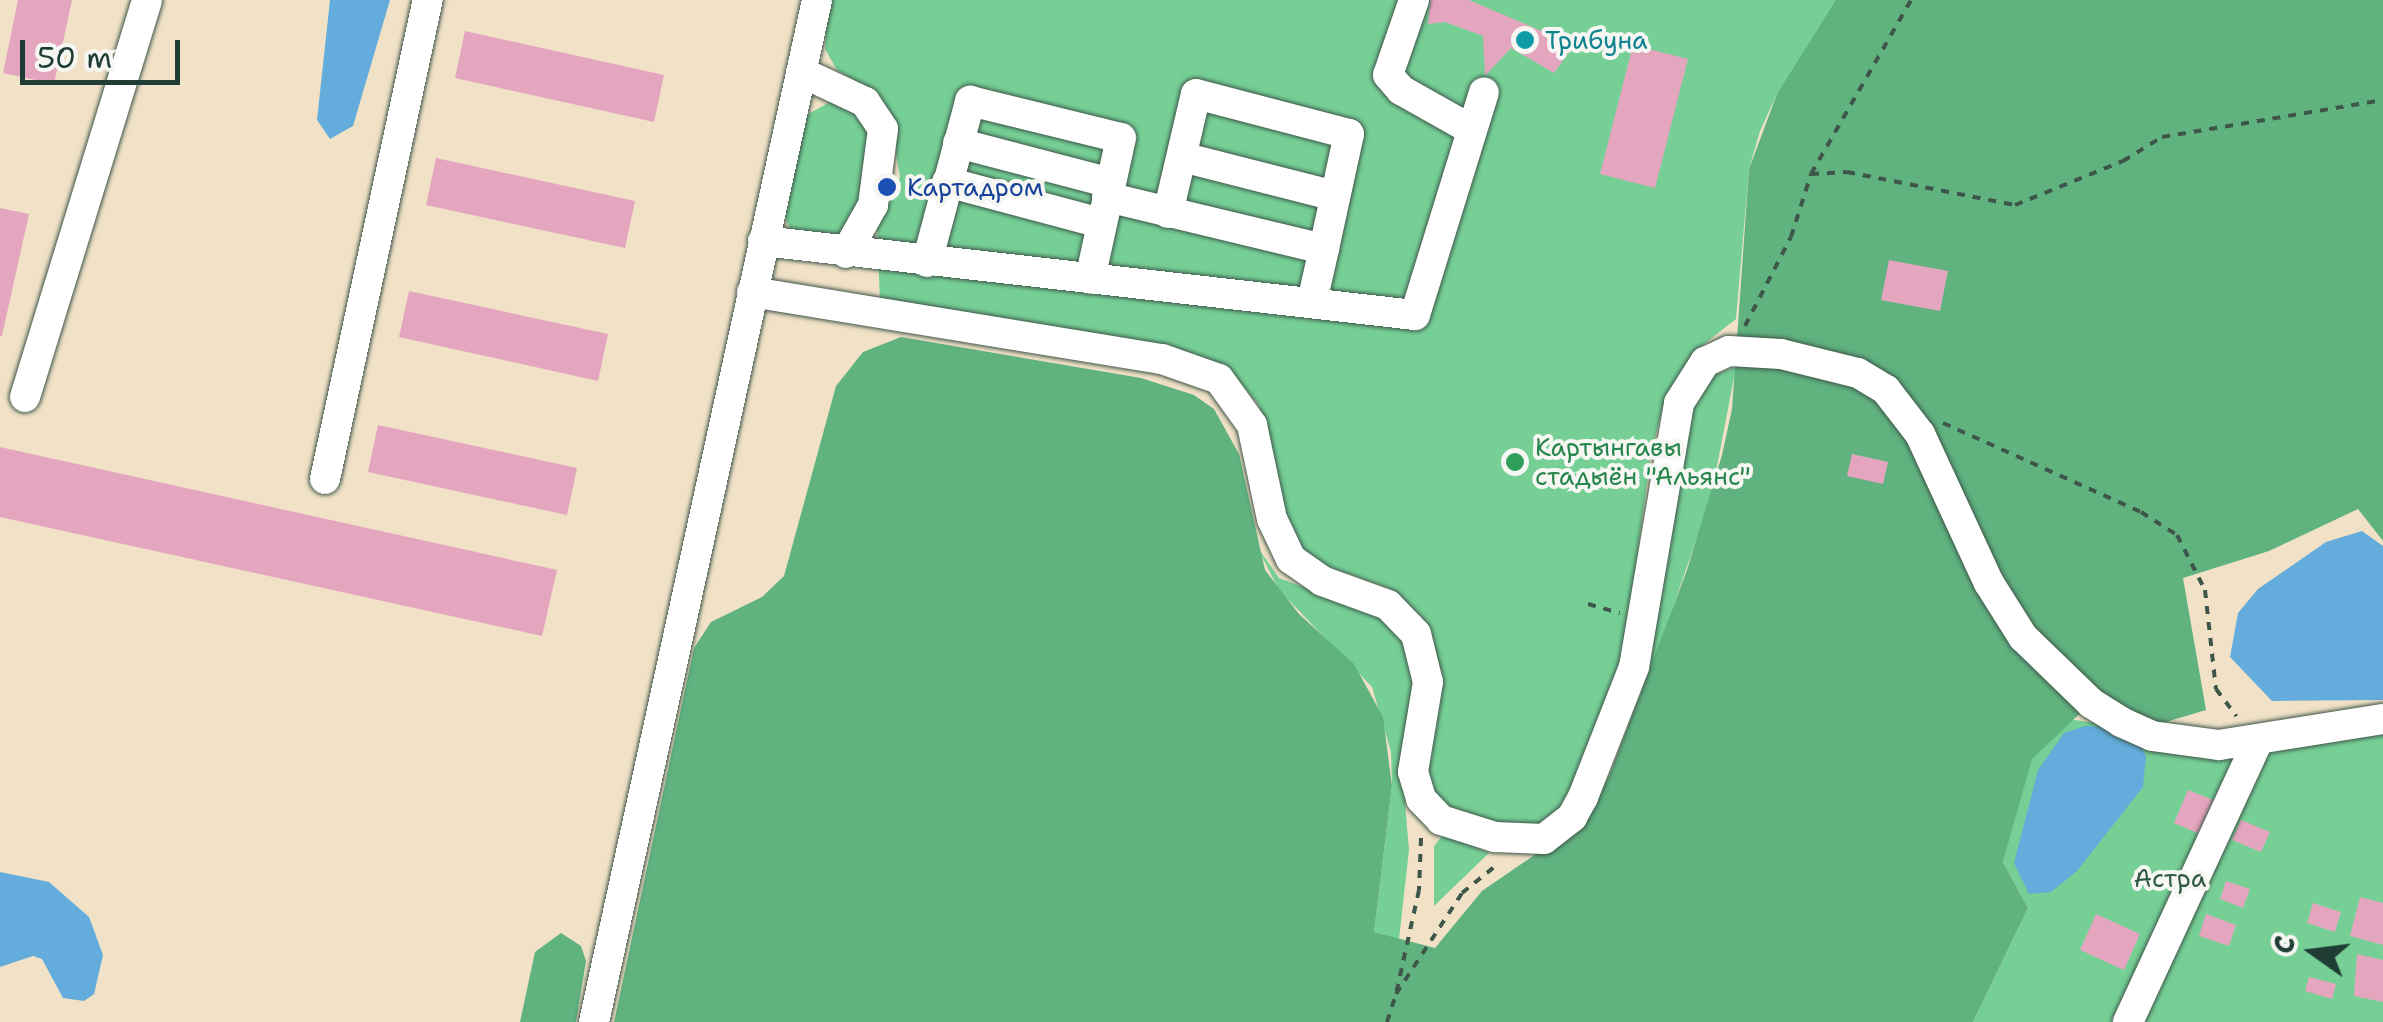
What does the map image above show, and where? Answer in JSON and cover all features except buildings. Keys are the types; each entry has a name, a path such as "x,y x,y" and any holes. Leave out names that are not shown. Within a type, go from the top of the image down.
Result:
{"street":[{"path":"24,397 147,0"},
{"path":"325,479 428,0"},
{"path":"594,1022 817,0"},
{"path":"1414,0 1388,75 1402,90 1472,130"},
{"path":"802,72 865,102 883,129 873,205 846,253"},
{"path":"763,241 1414,315 1484,92"},
{"path":"1168,213 1196,94 1349,134 1312,302"},
{"path":"928,262 970,100 1121,138 1090,278"},
{"path":"958,143 1106,201"},
{"path":"1182,156 1336,196"},
{"path":"948,182 1106,201 1324,249"},
{"path":"752,292 1162,359 1219,379 1252,425 1272,519 1290,560 1322,581 1388,604 1416,634 1428,682 1416,788 1441,820 1508,840 1544,839 1572,818 1583,797 1634,667 1679,402 1705,362 1729,352 1780,354 1858,373 1886,390 1920,434 2004,611 2091,702 2152,736 2257,743 2383,719"},
{"path":"2128,1022 2257,743"}],"path":[{"path":"1742,330 1791,238 1811,174 1911,0"},
{"path":"1811,174 1847,172 2015,205 2123,161 2162,138 2383,100"},
{"path":"1940,422 2142,512 2177,535 2205,590 2216,689 2257,743"},
{"path":"1588,604 1608,611"},
{"path":"1387,1022 1419,890 1416,788"},
{"path":"1396,994 1462,892 1544,839"}],"green space":[{"name":"Картынгавы стадыён \"Альянс\"","path":"828,0 1850,0 1777,94 1760,131 1749,169 1736,319 1694,352 1665,398 1651,454 1622,667 1567,805 1539,830 1461,817 1425,797 1431,638 1422,617 1389,588 1306,559 1279,499 1259,405 1233,374 880,302 877,230 900,177 895,148 860,84 837,70 825,49"},
{"path":"1836,0 2383,0 2383,541 2358,509 2269,551 2183,578 2206,710 2149,727 2091,703 2032,759 2003,862 2028,908 1973,1022 614,1022 694,648 711,622 762,597 784,576 836,386 863,352 901,337 1141,378 1194,395 1214,409 1239,454 1265,570 1299,614 1354,664 1383,717 1392,786 1374,932 1435,948 1482,891 1587,819 1610,774 1687,570 1722,455 1732,409 1749,169 1777,94"},
{"path":"830,102 851,109 871,138 858,219 845,236 790,230 783,211 803,117"},
{"path":"1736,367 1711,498 1645,687 1685,415 1711,376"},
{"path":"1256,545 1279,578 1380,616 1395,628 1414,662 1404,791 1409,850 1399,939 1374,932 1392,786 1391,752 1372,687 1279,590"},
{"name":"Астра","path":"2068,719 2284,750 2383,734 2383,1022 1973,1022 2028,908 2003,862 2031,759"},
{"path":"1444,834 1489,853 1434,906 1434,846"},
{"path":"561,933 581,946 586,961 576,1022 520,1022 535,952"}],"water":[{"path":"330,0 390,0 353,126 330,139 317,120"},
{"path":"2362,531 2383,546 2383,700 2272,701 2230,657 2238,613 2258,589 2326,542"},
{"path":"2085,726 2109,727 2139,743 2146,756 2143,787 2077,871 2051,892 2029,894 2014,863 2038,770 2064,733"},
{"path":"0,872 49,882 89,917 103,955 94,994 84,1001 63,998 42,959 33,956 0,967"}],"place":[{"name":"Трибуна","path":"1525,40"},
{"name":"Картадром","path":"887,187"},
{"name":"Картынгавы стадыён \"Альянс\"","path":"1515,462"}]}
